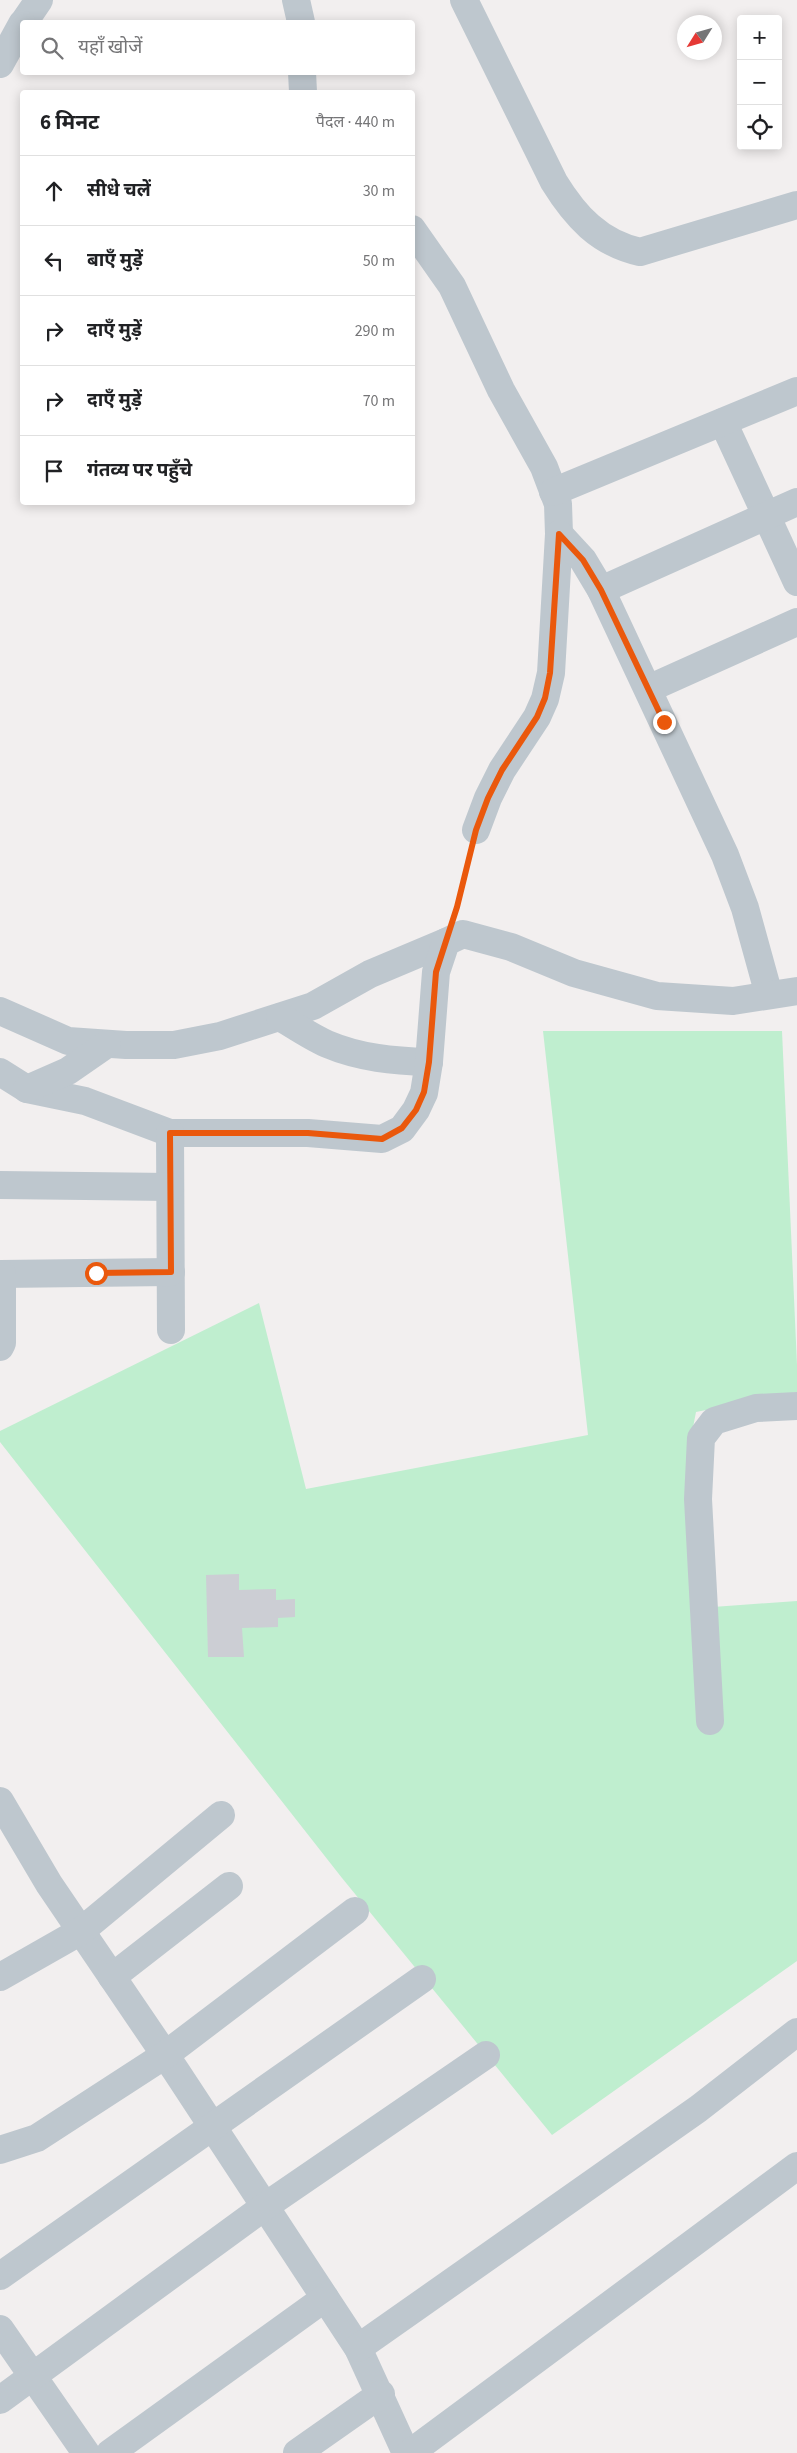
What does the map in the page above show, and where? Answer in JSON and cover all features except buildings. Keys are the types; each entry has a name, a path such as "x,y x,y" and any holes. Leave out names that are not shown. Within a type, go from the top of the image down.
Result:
{"street":[{"path":"25,20 39,0"},
{"path":"296,0 301,20"},
{"path":"464,0 554,182 571,209 601,235 621,248 640,252 797,205"},
{"path":"0,64 20,28"},
{"path":"302,75 303,90"},
{"path":"415,232 452,286 505,399 544,467 558,504 559,534 550,673 545,698 537,717 502,770 488,798 476,830"},
{"path":"553,492 797,391"},
{"path":"723,422 797,582"},
{"path":"601,590 797,502"},
{"path":"559,534 583,560 601,590 725,855 745,908 769,995"},
{"path":"648,689 797,622"},
{"path":"0,1010 68,1041 107,1044 174,1044 220,1036 312,1006 370,974 463,934 511,947 574,973 657,996 733,1001 797,991"},
{"path":"0,1072 27,1089 86,1101 170,1133 308,1133 382,1139 402,1128 416,1110 424,1092 429,1062 436,972 446,942"},
{"path":"280,1016 326,1044 370,1058 429,1062"},
{"path":"27,1089 68,1070 107,1044"},
{"path":"170,1133 171,1330"},
{"path":"0,1185 170,1187"},
{"path":"0,1347 2,1343 1,1274 171,1272"},
{"path":"710,1721 698,1498 701,1438 714,1421 756,1408 797,1406"},
{"path":"0,1801 49,1884 165,2055 358,2348 408,2453 797,2166"},
{"path":"0,1977 80,1931 221,1816"},
{"path":"112,1977 229,1886"},
{"path":"0,2150 37,2138 165,2055 355,1912"},
{"path":"0,2276 422,1979"},
{"path":"358,2348 698,2109 797,2032"},
{"path":"0,2400 264,2207 486,2055"},
{"path":"110,2453 325,2298"},
{"path":"0,2329 86,2453"},
{"path":"297,2453 381,2394"}],"path":[{"path":"446,942 466,874 476,830"}],"green space":[{"path":"543,1031 782,1031 797,1365 797,1392 696,1412 689,1448 713,1607 797,1601 797,1961 552,2135 342,1878 0,1442 0,1431 259,1303 306,1489 588,1435"}],"route":[{"path":"96,1273 171,1272 170,1133 308,1133 382,1139 402,1128 416,1110 424,1092 429,1062 436,972 452,926 476,830 488,798 502,770 537,717 545,698 550,673 559,534 583,560 601,590 664,722"}]}
